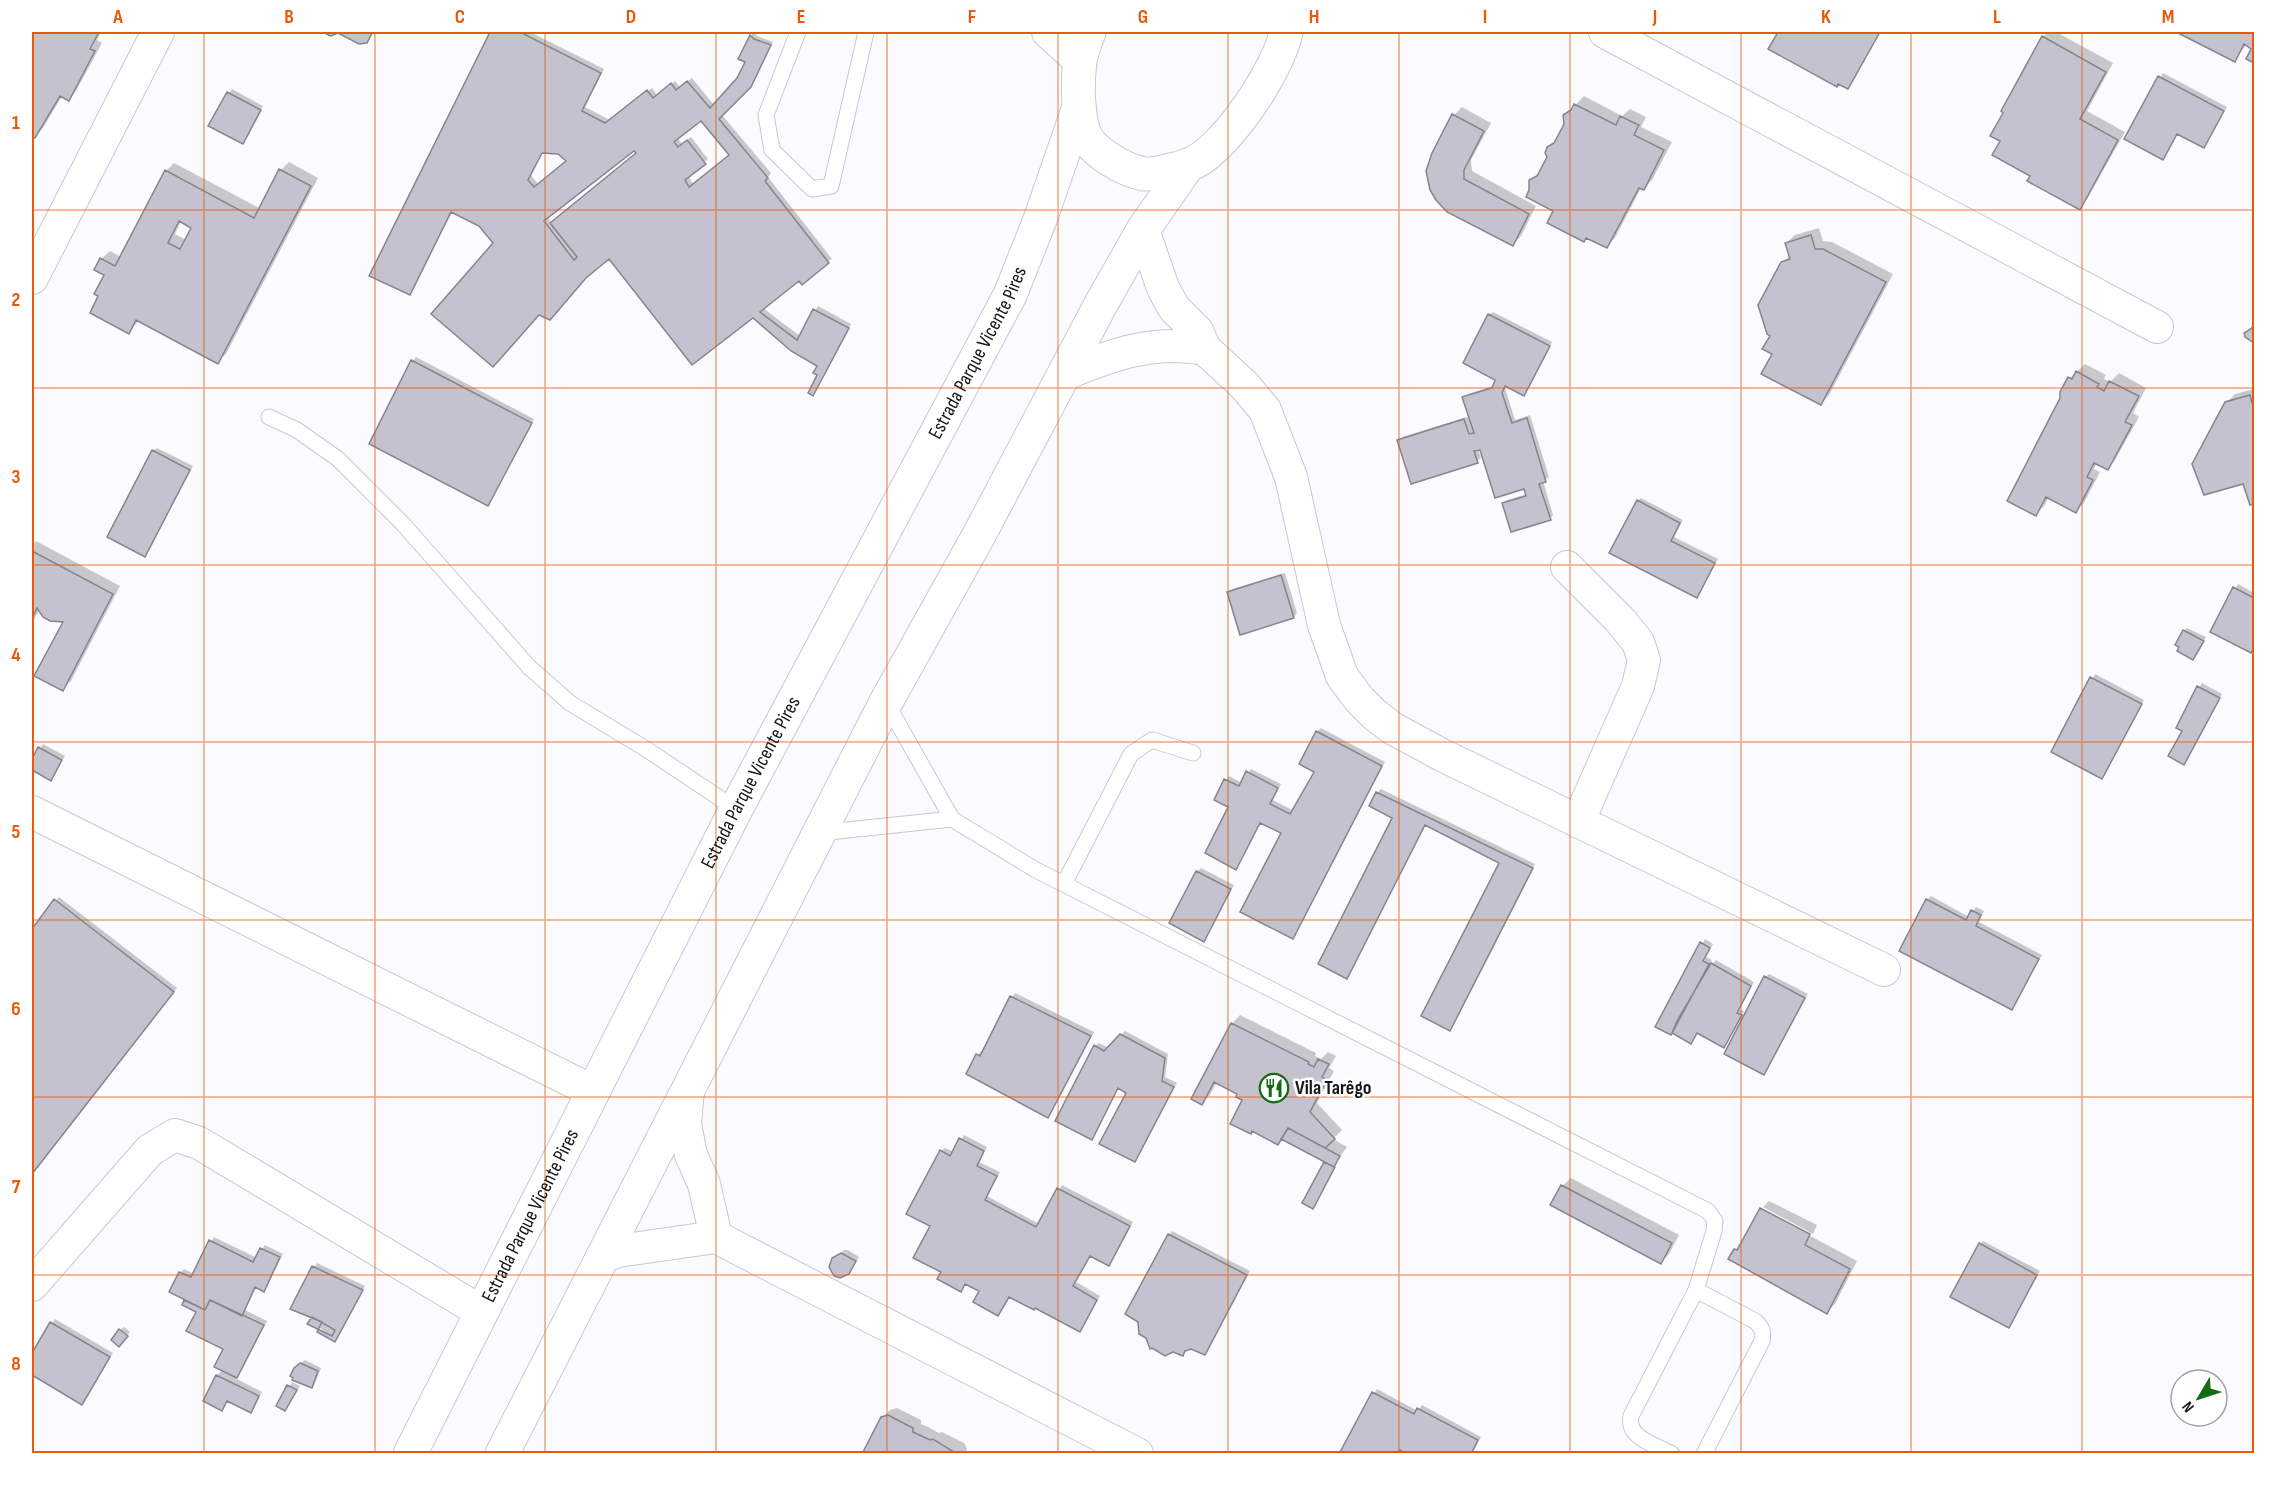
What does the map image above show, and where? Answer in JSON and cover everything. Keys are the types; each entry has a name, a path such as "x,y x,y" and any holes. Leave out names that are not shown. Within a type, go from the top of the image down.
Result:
{"main road":[{"path":"1084,46 1079,106 1084,133 1097,150 1121,167 1146,174 1188,165 1203,158 1228,132 1260,92 1286,32"},
{"name":"Estrada Parque Vicente Pires","path":"410,1454 480,1311 736,809 1010,295 1041,217 1079,106"},
{"path":"502,1454 886,702 1101,304 1143,230 1188,165"}],"street":[{"path":"32,278 158,32"},
{"path":"1048,32 1084,46"},
{"path":"1605,32 2157,327"},
{"path":"1143,230 1163,288 1174,308 1197,331 1205,349 1245,386 1265,410 1291,477 1324,625 1342,676 1359,699 1374,714 1402,733 1442,755 1884,970"},
{"path":"1065,374 1103,358 1155,346 1188,345 1205,349"},
{"path":"1567,567 1619,619 1638,642 1644,660 1638,686 1578,822"},
{"path":"32,812 592,1091"},
{"path":"688,1090 685,1124 691,1155 704,1184 716,1237"},
{"path":"32,1285 150,1150 175,1135 199,1143 480,1311"},
{"path":"602,1257 618,1251 716,1237 1137,1454"}],"lane":[{"path":"798,32 766,115 771,150 812,189 831,186 866,32"},
{"path":"269,417 297,430 338,459 403,524 529,667 570,703 646,749 736,809"},
{"path":"886,702 952,819 1036,870 1708,1211 1715,1221 1714,1232 1696,1290 1631,1416 1632,1430 1638,1436 1672,1454"},
{"path":"1064,884 1131,754 1152,740 1193,753"},
{"path":"819,833 952,819"},
{"path":"1696,1290 1755,1321 1761,1326 1763,1333 1762,1341 1704,1454"}],"building":[{"path":"32,32 99,32 90,49 95,51 69,101 60,96 35,138 32,136"},
{"path":"322,32 372,33 367,43 359,44 338,33 331,36"},
{"path":"490,32 520,32 601,73 582,111 605,123 647,90 653,98 671,83 676,90 687,81 710,108 737,78 745,62 738,59 750,35 754,39 771,45 751,87 719,119 768,178 765,181 829,263 802,285 799,281 760,312 797,340 813,309 849,328 813,396 808,393 817,375 813,373 817,366 791,351 753,318 692,365 609,259 586,278 550,320 539,315 493,367 431,314 493,243 479,226 451,212 410,295 369,276","holes":["701,121 729,155 689,187 685,180 706,164 687,140 678,147 674,142","634,151 636,153 550,223 577,257 574,260 544,221","542,153 558,154 566,161 534,187 528,180"]},
{"path":"1778,32 1880,32 1848,89 1838,84 1837,87 1768,49"},
{"path":"2176,32 2254,32 2254,63 2246,59 2251,49 2244,44 2235,62"},
{"path":"2042,36 2106,72 2080,119 2118,140 2080,210 2027,181 2030,176 1992,155 2000,141 1990,136"},
{"path":"2158,76 2224,111 2204,148 2177,134 2163,160 2124,139"},
{"path":"227,92 261,110 243,144 208,126"},
{"path":"1574,104 1616,125 1620,116 1639,125 1634,135 1664,150 1644,190 1639,188 1607,248 1586,238 1584,242 1547,223 1553,211 1526,197 1529,180 1537,176 1547,157 1545,153 1547,147 1554,143 1564,124 1563,115 1571,110"},
{"path":"1452,114 1484,131 1464,170 1464,179 1529,214 1513,246 1447,212 1430,190 1426,171 1432,153"},
{"path":"279,169 311,186 218,364 136,320 129,334 90,313 98,296 94,294 104,275 94,270 100,258 115,266 165,170 254,218","holes":["179,221 191,228 180,249 168,243"]},
{"path":"1811,235 1815,249 1823,249 1886,282 1821,405 1761,374 1772,354 1762,349 1770,336 1767,334 1758,305 1781,262 1790,259 1785,243"},
{"path":"1488,314 1550,346 1524,396 1505,386 1502,393 1512,423 1527,418 1546,482 1539,484 1551,520 1511,532 1502,503 1526,496 1524,489 1495,498 1480,450 1474,451 1478,463 1411,484 1397,440 1464,419 1469,434 1474,433 1462,397 1492,388 1495,380 1463,363"},
{"path":"2254,322 2254,343 2245,337 2244,333 2252,328"},
{"path":"411,360 532,423 488,506 369,444"},
{"path":"2076,371 2099,384 2097,387 2104,391 2109,381 2139,396 2125,422 2132,425 2108,470 2094,463 2087,477 2093,480 2076,513 2046,497 2036,516 2007,501 2060,398 2060,392 2068,377 2072,379"},
{"path":"2250,395 2252,403 2254,402 2254,504 2250,505 2243,484 2204,495 2192,464 2225,402"},
{"path":"152,450 190,470 145,557 107,537"},
{"path":"1637,500 1680,523 1671,541 1715,563 1697,598 1609,553"},
{"path":"32,551 113,594 63,691 34,676 63,622 50,621 43,617 37,608 32,619"},
{"path":"1281,575 1294,618 1240,635 1227,592"},
{"path":"2233,587 2254,598 2254,647 2251,653 2210,632"},
{"path":"2183,630 2204,641 2193,660 2177,651 2179,647 2175,645"},
{"path":"2090,677 2142,704 2102,779 2051,752"},
{"path":"2197,686 2220,698 2184,765 2168,756 2182,731 2176,728"},
{"path":"1316,731 1382,766 1293,939 1240,912 1281,833 1260,823 1236,870 1205,853 1228,807 1214,800 1224,779 1239,786 1246,771 1278,788 1270,804 1290,814 1314,772 1299,764"},
{"path":"38,747 62,760 51,781 32,770 32,759"},
{"path":"1376,792 1533,868 1450,1031 1421,1016 1499,863 1425,825 1347,979 1318,964 1392,818 1369,806"},
{"path":"1196,871 1231,889 1204,942 1169,923"},
{"path":"54,899 174,992 32,1174 32,929"},
{"path":"1926,899 1966,920 1971,910 1981,915 1976,926 2039,959 2012,1010 1899,951"},
{"path":"1700,942 1710,948 1703,961 1709,964 1671,1035 1655,1027"},
{"path":"1711,963 1751,986 1737,1013 1742,1015 1724,1048 1697,1033 1691,1044 1672,1033"},
{"path":"1764,976 1805,998 1764,1075 1724,1054"},
{"path":"1010,996 1091,1036 1048,1118 966,1074 976,1054 980,1056"},
{"name":"Vila Tarêgo","path":"1231,1023 1309,1062 1308,1064 1314,1067 1318,1059 1329,1064 1322,1077 1327,1080 1310,1112 1335,1139 1325,1148 1288,1128 1278,1145 1252,1131 1251,1134 1230,1124 1242,1100 1236,1097 1237,1094 1214,1082 1202,1105 1191,1099"},
{"path":"1120,1034 1165,1058 1162,1081 1174,1087 1135,1162 1099,1144 1126,1093 1118,1088 1092,1140 1055,1121 1094,1045 1104,1051"},
{"path":"1288,1128 1340,1156 1334,1167 1281,1139"},
{"path":"959,1138 984,1151 977,1166 997,1176 985,1200 1036,1227 1057,1188 1130,1226 1109,1266 1090,1256 1073,1286 1097,1300 1080,1332 1009,1297 998,1316 973,1302 979,1291 965,1284 961,1292 937,1279 941,1272 913,1258 930,1226 906,1214 940,1150 950,1156"},
{"path":"1324,1162 1335,1167 1313,1209 1302,1203"},
{"path":"1561,1185 1672,1243 1661,1264 1550,1205"},
{"path":"1760,1208 1810,1234 1805,1245 1850,1269 1827,1314 1728,1259 1734,1249 1737,1250"},
{"path":"1168,1234 1247,1275 1205,1355 1191,1349 1185,1351 1183,1356 1173,1352 1165,1356 1150,1349 1146,1338 1139,1334 1138,1322 1125,1314"},
{"path":"209,1240 253,1262 260,1248 280,1257 264,1292 255,1287 242,1316 210,1300 205,1310 169,1292 179,1272 191,1277"},
{"path":"1979,1243 2037,1275 2009,1328 1950,1297"},
{"path":"841,1253 856,1261 849,1274 840,1278 834,1276 829,1267 832,1258"},
{"path":"312,1266 363,1290 335,1342 317,1332 322,1322 290,1309"},
{"path":"184,1300 205,1310 210,1300 264,1325 237,1378 214,1367 223,1349 186,1331 196,1312 182,1305"},
{"path":"312,1317 335,1330 332,1336 307,1324"},
{"path":"50,1322 110,1357 82,1405 32,1375 32,1353"},
{"path":"119,1329 128,1336 119,1347 111,1340"},
{"path":"300,1363 318,1371 312,1388 292,1380 290,1376"},
{"path":"216,1375 259,1396 251,1413 227,1401 222,1411 203,1401"},
{"path":"287,1385 297,1390 285,1411 276,1406"},
{"path":"1372,1392 1414,1414 1417,1408 1478,1440 1471,1454 1407,1454 1400,1450 1398,1454 1339,1454"},
{"path":"888,1415 913,1428 913,1432 930,1440 933,1439 957,1454 862,1454 881,1417"}],"place":[{"name":"Vila Tarêgo","path":"1274,1088"}]}
